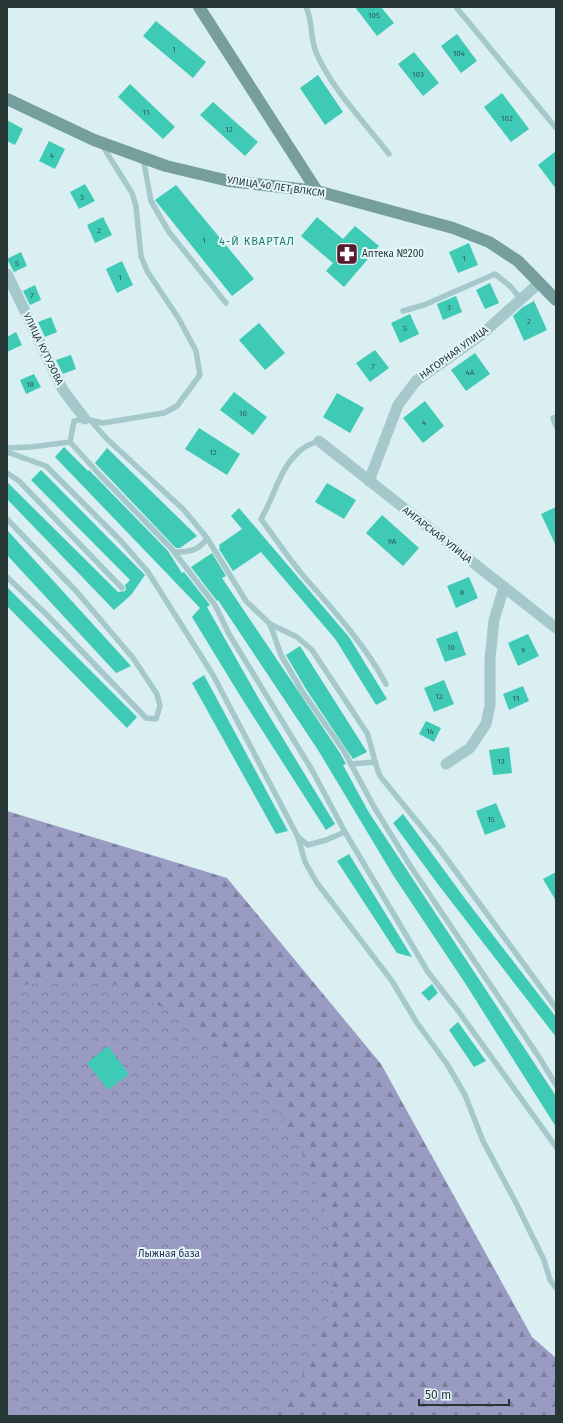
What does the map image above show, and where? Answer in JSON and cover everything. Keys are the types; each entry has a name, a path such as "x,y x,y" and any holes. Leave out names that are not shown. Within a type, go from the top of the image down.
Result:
{"street":[{"path":"199,7 317,191"},
{"name":"УЛИЦА 40 ЛЕТ ВЛКСМ","path":"7,99 101,143 166,166 229,181 317,191 453,228 489,242 518,261 556,300"},
{"name":"УЛИЦА КУТУЗОВА","path":"7,274 63,390 88,420"},
{"name":"НАГОРНАЯ УЛИЦА","path":"369,481 398,405 416,381 481,335 539,283"},
{"name":"АНГАРСКАЯ УЛИЦА","path":"319,441 556,628"},
{"path":"446,764 470,748 486,724 490,705 490,659 494,620 504,587"}],"lane":[{"path":"306,7 311,17 316,51 336,86 389,154"},
{"path":"456,7 556,128"},
{"path":"70,442 74,421 88,420 103,423 164,413 177,406 200,375 196,352 178,319 147,271 141,256 136,206 132,193 101,143"},
{"path":"143,158 151,201 170,232 226,303"},
{"path":"403,311 424,305 495,274 510,286 521,299"},
{"path":"556,416 553,418 556,426"},
{"path":"88,420 184,510 207,538 246,601 270,624 298,637 312,650 367,733 372,746 374,762 380,776 438,847 556,1008"},
{"path":"319,441 302,449 280,476 270,503 260,519 308,580 350,629 370,656 386,684"},
{"path":"7,448 31,447 70,442"},
{"path":"70,442 98,474 174,552 214,605 229,634 312,770 345,832 428,972 459,1012 556,1147"},
{"path":"7,452 46,466 122,541 148,572 213,675 298,837 305,862 317,883 392,981 417,1023 447,1064 465,1095 483,1141 516,1203 544,1260 550,1280 556,1288"},
{"path":"7,473 19,481 122,588"},
{"path":"7,518 77,592 133,658 156,694 160,706 156,719 146,718 47,615 7,578"},
{"path":"174,552 190,552 204,544 207,538"},
{"path":"270,624 281,655 302,691 344,751 374,807 411,867 523,1032 556,1085"},
{"path":"351,764 374,762"},
{"path":"298,837 308,845 326,840 345,832"}],"green space":[{"path":"7,811 227,878 381,1064 532,1337 556,1358 556,1416 7,1416"},
{"name":"Лыжная база","path":"57,978 101,978 181,1016 248,1071 276,1105 310,1168 332,1228 333,1303 301,1379 273,1416 7,1416 7,985 16,987"}],"building":[{"path":"355,7 381,7 394,23 377,36"},
{"path":"156,21 206,62 193,78 143,36"},
{"path":"457,34 477,61 461,73 441,46"},
{"path":"414,52 439,83 423,96 398,64"},
{"path":"318,75 343,112 325,125 300,88"},
{"path":"130,84 175,127 163,139 118,97"},
{"path":"502,93 529,129 511,142 484,107"},
{"path":"213,102 258,142 245,156 200,115"},
{"path":"7,120 23,129 15,145 7,141"},
{"path":"49,141 65,149 55,169 39,161"},
{"path":"556,151 556,189 538,165"},
{"path":"85,184 95,201 79,209 70,192"},
{"path":"176,185 254,279 232,296 155,200"},
{"path":"103,217 112,235 95,243 87,225"},
{"name":"Аптека №200","path":"317,217 343,239 355,226 379,246 344,287 326,271 333,263 301,236"},
{"path":"469,243 478,265 458,273 449,252"},
{"path":"21,252 27,266 14,272 7,259"},
{"path":"122,261 133,285 117,293 106,269"},
{"path":"490,283 499,303 485,309 476,290"},
{"path":"35,285 41,300 30,305 23,291"},
{"path":"456,296 462,312 443,320 437,304"},
{"path":"534,301 547,330 524,341 513,316 523,307"},
{"path":"410,314 419,334 400,343 391,323"},
{"path":"51,317 57,332 45,337 38,322"},
{"path":"259,323 285,353 265,370 239,340"},
{"path":"16,332 22,345 7,352 7,337"},
{"path":"375,350 389,368 370,382 356,363"},
{"path":"475,353 490,374 466,391 451,370"},
{"path":"71,355 76,369 63,374 56,360"},
{"path":"34,374 41,387 26,394 20,380"},
{"path":"234,392 267,417 253,435 220,410"},
{"path":"337,393 364,408 350,433 323,417"},
{"path":"425,401 444,426 423,443 403,418"},
{"path":"199,428 240,454 227,475 185,449"},
{"path":"64,447 88,471 89,470 168,551 182,573 184,572 210,605 207,607 259,699 335,824 326,830 244,702 192,617 200,608 55,457"},
{"path":"107,448 197,536 180,548 176,548 95,463"},
{"path":"41,470 145,575 131,595 114,610 7,499 7,482 118,592 125,591 125,585 130,580 31,480"},
{"path":"327,483 356,500 344,519 315,502"},
{"path":"556,507 556,546 541,514"},
{"path":"239,508 349,637 387,699 376,705 336,640 261,552 233,571 219,549 219,545 242,529 231,516"},
{"path":"382,515 419,548 403,566 366,533"},
{"path":"7,530 131,666 116,673 7,555"},
{"path":"212,553 226,576 222,578 340,753 346,764 343,765 368,811 556,1096 556,1127 465,983 393,875 318,750 218,600 217,601 191,567"},
{"path":"469,577 478,598 456,608 447,586"},
{"path":"7,587 137,717 127,728 7,606"},
{"path":"457,631 466,655 445,662 436,639"},
{"path":"528,634 539,656 518,666 508,643"},
{"path":"300,646 367,752 353,759 306,689 286,655"},
{"path":"204,675 288,831 276,834 192,683"},
{"path":"444,680 454,704 434,712 424,688"},
{"path":"523,686 529,701 509,710 503,694"},
{"path":"426,721 441,728 434,742 419,734"},
{"path":"509,747 512,773 493,775 489,750"},
{"path":"496,803 506,827 485,835 476,811"},
{"path":"403,814 466,900 556,1017 556,1037 437,883 393,823"},
{"path":"349,854 412,957 397,953 337,861"},
{"path":"556,872 556,901 543,879"},
{"path":"432,984 438,993 429,1001 421,993"},
{"path":"458,1022 486,1061 474,1067 449,1030"},
{"path":"108,1046 129,1074 108,1090 87,1063"}],"place":[{"name":"Аптека №200","path":"347,254"}],"district":[{"name":"4-Й КВАРТАЛ","path":"257,241"}]}
